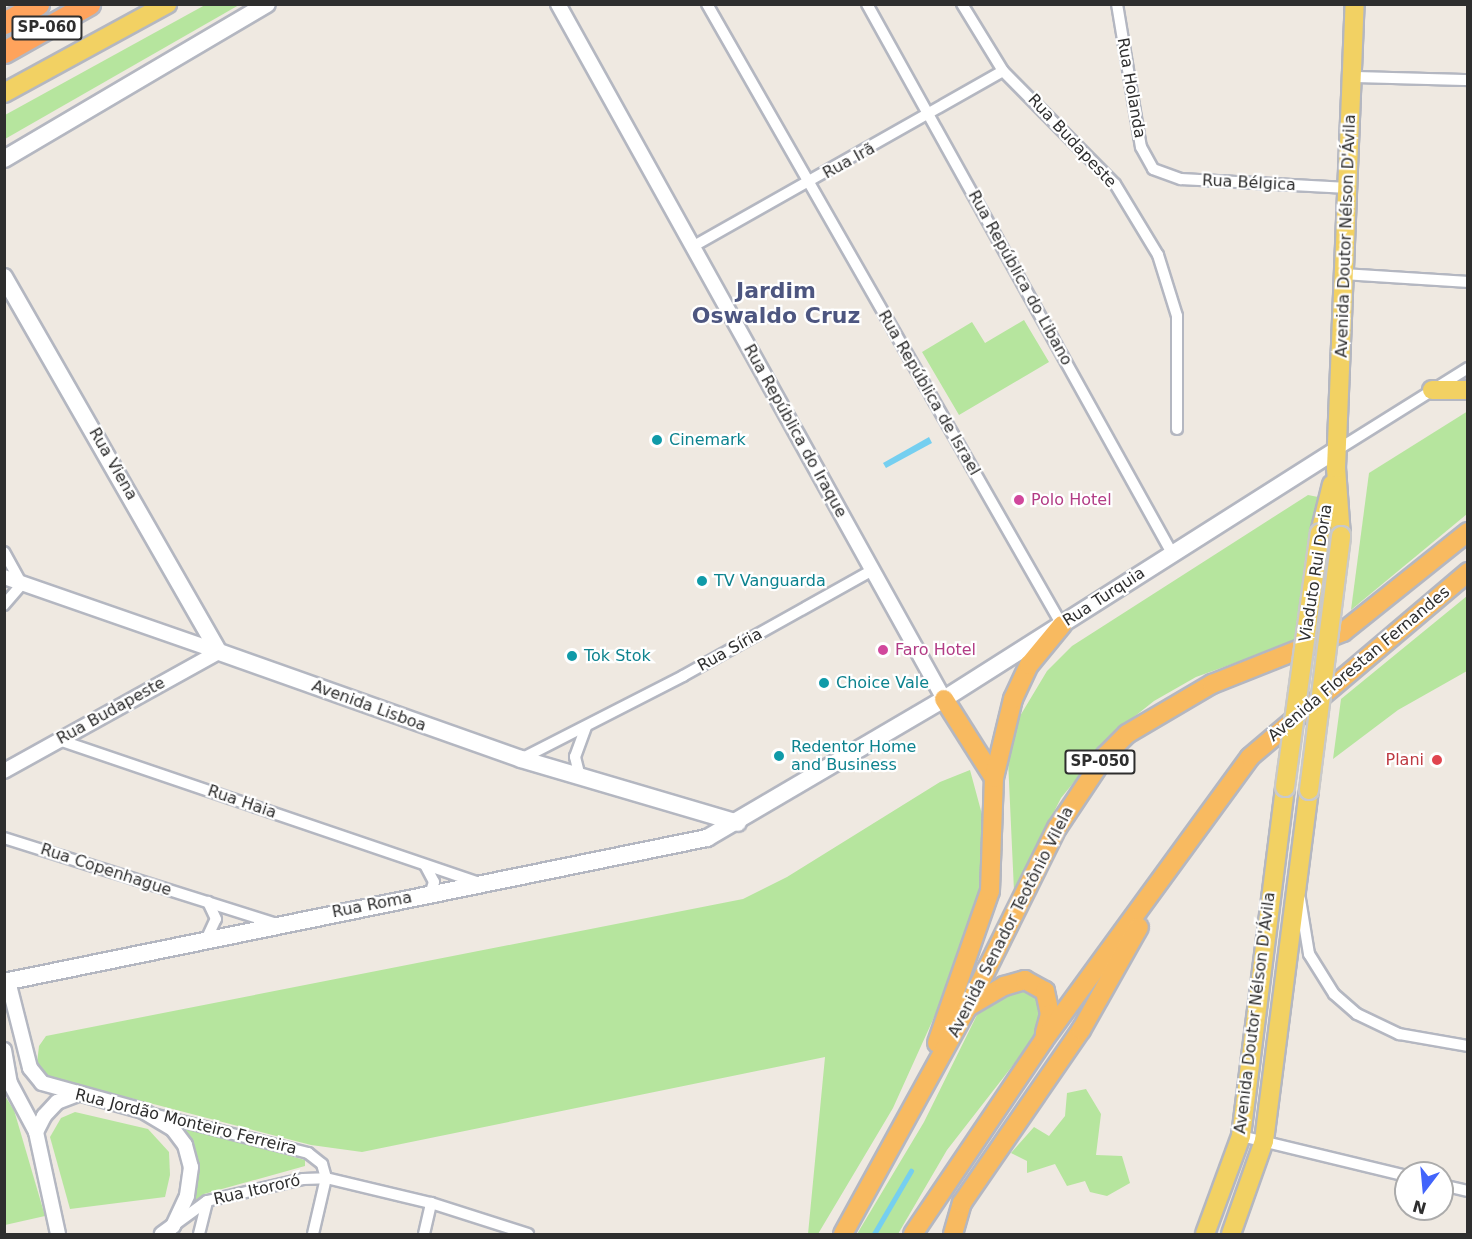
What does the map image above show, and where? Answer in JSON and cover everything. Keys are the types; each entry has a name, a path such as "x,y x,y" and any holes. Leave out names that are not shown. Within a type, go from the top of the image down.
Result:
{"highway":[{"name":"SP-060","path":"4,23 38,4"},
{"name":"SP-060","path":"4,52 89,4"},
{"name":"Avenida Florestan Fernandes","path":"1343,632 1467,532"},
{"name":"Avenida Florestan Fernandes","path":"1179,856 1250,756 1467,572"},
{"path":"910,1113 958,989 990,891 994,778 1013,699 1029,665 1062,625"},
{"name":"Avenida Senador Teotônio Vilela","path":"843,1234 968,1007 1057,828 1104,756 1127,734 1196,693 1343,632"},
{"path":"944,699 994,778"},
{"path":"913,1234 1043,1041 1179,856"},
{"path":"953,1234 962,1203 1081,1030 1179,856"},
{"path":"968,1007 1004,986 1025,980 1045,991 1050,1014 1043,1041"}],"main road":[{"path":"4,93 167,4"},
{"path":"4,159 267,4"},
{"name":"Avenida Doutor Nélson D'Ávila","path":"1336,459 1355,4"},
{"name":"Rua Viena","path":"4,277 219,652"},
{"path":"1432,390 1467,390"},
{"name":"Rua Turquia","path":"738,823 944,699 1172,553 1336,459"},
{"name":"Viaduto Rui Doria","path":"1285,787 1320,533 1336,459"},
{"name":"Viaduto Rui Doria","path":"1309,790 1341,536 1336,459"},
{"name":"Avenida Lisboa","path":"219,652 520,759 738,823"},
{"name":"Avenida Doutor Nélson D'Ávila","path":"1205,1234 1241,1136 1285,787"},
{"name":"Avenida Doutor Nélson D'Ávila","path":"1231,1234 1264,1141 1309,790"},
{"name":"Rua Roma","path":"6,981 707,838 738,823"}],"street":[{"name":"Rua República de Israel","path":"707,4 1062,625"},
{"name":"Rua República do Libano","path":"867,4 1172,553"},
{"name":"Rua Budapeste","path":"962,4 1004,70 1115,184 1158,255 1177,316 1177,429"},
{"name":"Rua Holanda","path":"1117,4 1141,147 1153,169"},
{"name":"Rua República do Iraque","path":"560,5 944,699"},
{"name":"Rua Irã","path":"692,247 809,184 1004,70"},
{"path":"1352,77 1467,80"},
{"name":"Rua Bélgica","path":"1153,169 1181,179 1348,188"},
{"path":"1344,274 1467,282"},
{"name":"Rua Turquia","path":"1336,459 1432,390 1467,368"},
{"path":"4,552 22,584 4,604"},
{"name":"Rua Síria","path":"520,759 586,727 873,570"},
{"name":"Avenida Lisboa","path":"4,577 219,652"},
{"name":"Rua Budapeste","path":"4,771 219,652"},
{"path":"580,777 575,757 586,727"},
{"name":"Rua Haia","path":"59,740 480,884"},
{"name":"Rua Copenhague","path":"4,838 278,924"},
{"path":"425,865 434,882 430,894"},
{"path":"1298,887 1309,954 1334,994 1357,1014 1399,1035 1467,1046"},
{"path":"206,940 216,919 208,902"},
{"name":"Rua Jordão Monteiro Ferreira","path":"6,981 30,1068 42,1083 75,1095 308,1153 322,1164 326,1178"},
{"path":"4,1050 10,1083 36,1132 58,1234"},
{"path":"36,1132 44,1116 57,1102 75,1095"},
{"path":"143,1111 173,1129 185,1145 191,1167 187,1196 168,1230"},
{"path":"1241,1136 1394,1173"},
{"path":"313,1234 326,1178 431,1203 528,1234"},
{"name":"Rua Itororó","path":"168,1230 207,1201 303,1179 326,1178"},
{"path":"199,1234 207,1201"},
{"path":"424,1234 431,1203"}],"green space":[{"path":"205,5 239,5 5,139 5,115"},
{"path":"1024,320 1049,362 959,415 922,352 972,322 985,343"},
{"path":"1468,411 1467,514 1351,610 1369,473"},
{"path":"1308,495 1318,497 1294,642 1196,677 1154,701 1115,732 1061,798 1014,891 1008,760 1020,716 1047,671 1072,646"},
{"path":"1467,596 1467,671 1398,710 1333,759 1341,699"},
{"path":"970,770 987,833 981,889 950,982 893,1108 818,1234 808,1234 825,1057 362,1152 311,1145 46,1076 37,1063 39,1046 46,1036 743,899 787,877 940,782"},
{"path":"1023,986 1037,995 1041,1011 1035,1037 947,1150 898,1234 857,1234 924,1122 977,1015 1001,995"},
{"path":"1086,1089 1101,1114 1096,1155 1122,1156 1130,1183 1107,1196 1090,1192 1085,1181 1067,1186 1055,1164 1027,1173 1027,1161 1011,1153 1034,1127 1049,1136 1065,1116 1067,1093"},
{"path":"5,1096 14,1110 45,1216 5,1225"},
{"path":"75,1112 148,1129 169,1152 170,1175 165,1197 70,1209 50,1137 61,1118"},
{"path":"177,1126 305,1160 305,1166 204,1194 193,1202 200,1167 192,1140"}],"water":[{"path":"929,437 932,443 886,468 883,463"}],"waterway":[{"path":"874,1234 911,1171"}],"place":[{"name":"Cinemark","path":"657,440"},
{"name":"Polo Hotel","path":"1019,500"},
{"name":"TV Vanguarda","path":"702,581"},
{"name":"Faro Hotel","path":"883,650"},
{"name":"Tok Stok","path":"572,656"},
{"name":"Choice Vale","path":"824,683"},
{"name":"Redentor Home and Business","path":"779,756"},
{"name":"Plani","path":"1437,760"}],"district":[{"name":"Jardim Oswaldo Cruz","path":"776,302"}]}
